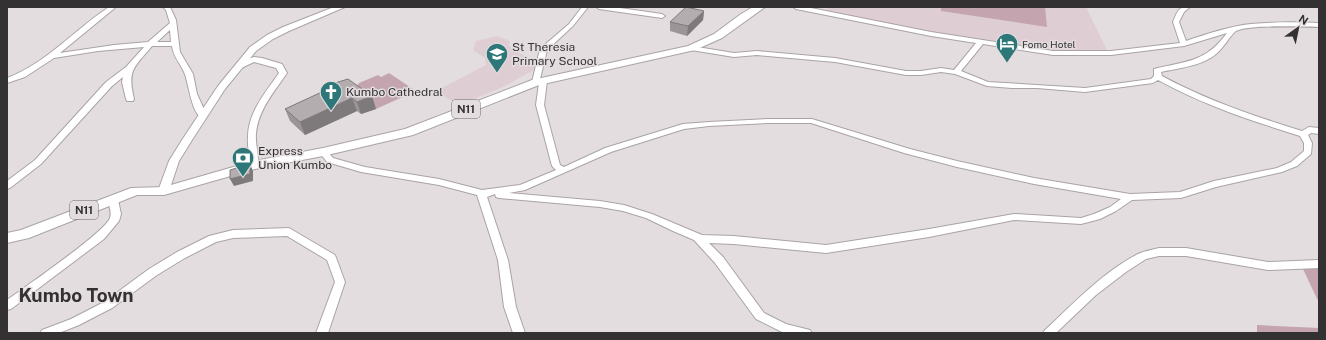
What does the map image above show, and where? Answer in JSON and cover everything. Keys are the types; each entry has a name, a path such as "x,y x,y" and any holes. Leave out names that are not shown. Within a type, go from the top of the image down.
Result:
{"highway":[{"name":"N11","path":"7,238 24,234 136,191 164,191 254,165 323,152 409,132 539,81 691,48 718,36 744,16 760,7"}],"main road":[{"path":"164,191 174,161 221,88 253,49 270,37 307,19 341,7"}],"street":[{"path":"7,81 20,77 53,56 113,7"},
{"path":"166,7 169,9 173,24 176,52 189,74 193,94 203,116"},
{"path":"563,171 556,166 540,105 539,81 544,48 571,25 586,7"},
{"path":"599,7 662,16"},
{"path":"796,7 980,43 1053,53 1111,52 1160,48 1184,44 1234,29 1265,25 1318,25"},
{"path":"1184,44 1176,22 1181,10 1187,7"},
{"path":"7,186 38,162 109,84 128,69 151,43 173,24"},
{"path":"1158,77 1157,71 1210,56 1225,42 1234,29"},
{"path":"53,56 151,43 174,44"},
{"path":"956,72 966,63 980,43"},
{"path":"691,48 734,55 757,54 835,60 906,73 921,74 941,70 956,72 987,84 1085,90 1153,81 1158,77"},
{"path":"235,71 247,60 257,59 279,66 283,73 257,111 252,134 255,153 254,165"},
{"path":"128,69 126,82 130,99"},
{"path":"482,193 522,188 608,150 646,136 683,127 709,124 794,120 812,121 832,126 907,151 957,164 1034,181 1130,197 1181,195 1214,184 1279,170 1294,164 1308,152 1308,143 1304,134 1256,120 1222,105 1183,91 1158,77"},
{"path":"1304,134 1309,130 1319,131"},
{"path":"323,152 330,160 364,170 439,182 482,193 600,204 624,208 649,216 676,229 698,237 719,260 760,316 784,328 806,333"},
{"path":"482,193 503,260 510,307 518,333"},
{"path":"700,239 734,240 826,249 929,233 1014,217 1082,221 1097,217 1113,209 1130,197"},
{"path":"7,306 100,236 114,221 116,214 113,200"},
{"path":"46,333 75,322 108,305 153,272 213,239 233,234 289,232 331,258 340,282 322,333"},
{"path":"1049,333 1092,292 1122,269 1143,256 1159,252 1186,252 1268,266 1319,264"}],"shaded area":[{"path":"828,7 1086,7 1107,50 1065,51 1022,48 955,37 826,11"},
{"path":"941,7 1045,7 1047,27 941,11"},
{"name":"St Theresia Primary School","path":"497,36 510,41 509,46 533,62 536,69 503,87 459,105 445,97 438,90 486,65 485,58 473,50 476,41"},
{"path":"389,73 416,91 376,109 352,92 359,83 378,75 381,77"},
{"path":"1303,269 1319,269 1319,303"},
{"path":"1257,325 1319,328 1319,333 1257,333"}],"building":[{"path":"686,7 704,11 688,26 670,22"},
{"path":"348,79 372,96 357,102 352,98 300,122 285,109 337,85 335,83"},
{"path":"250,164 250,174 230,179 230,170"}],"place":[{"name":"Fomo Hotel","path":"1007,64"},
{"name":"St Theresia Primary School","path":"497,74"},
{"name":"Kumbo Cathedral","path":"331,112"},
{"name":"Express Union Kumbo","path":"243,178"}],"district":[{"name":"Kumbo Town","path":"76,295"}]}
